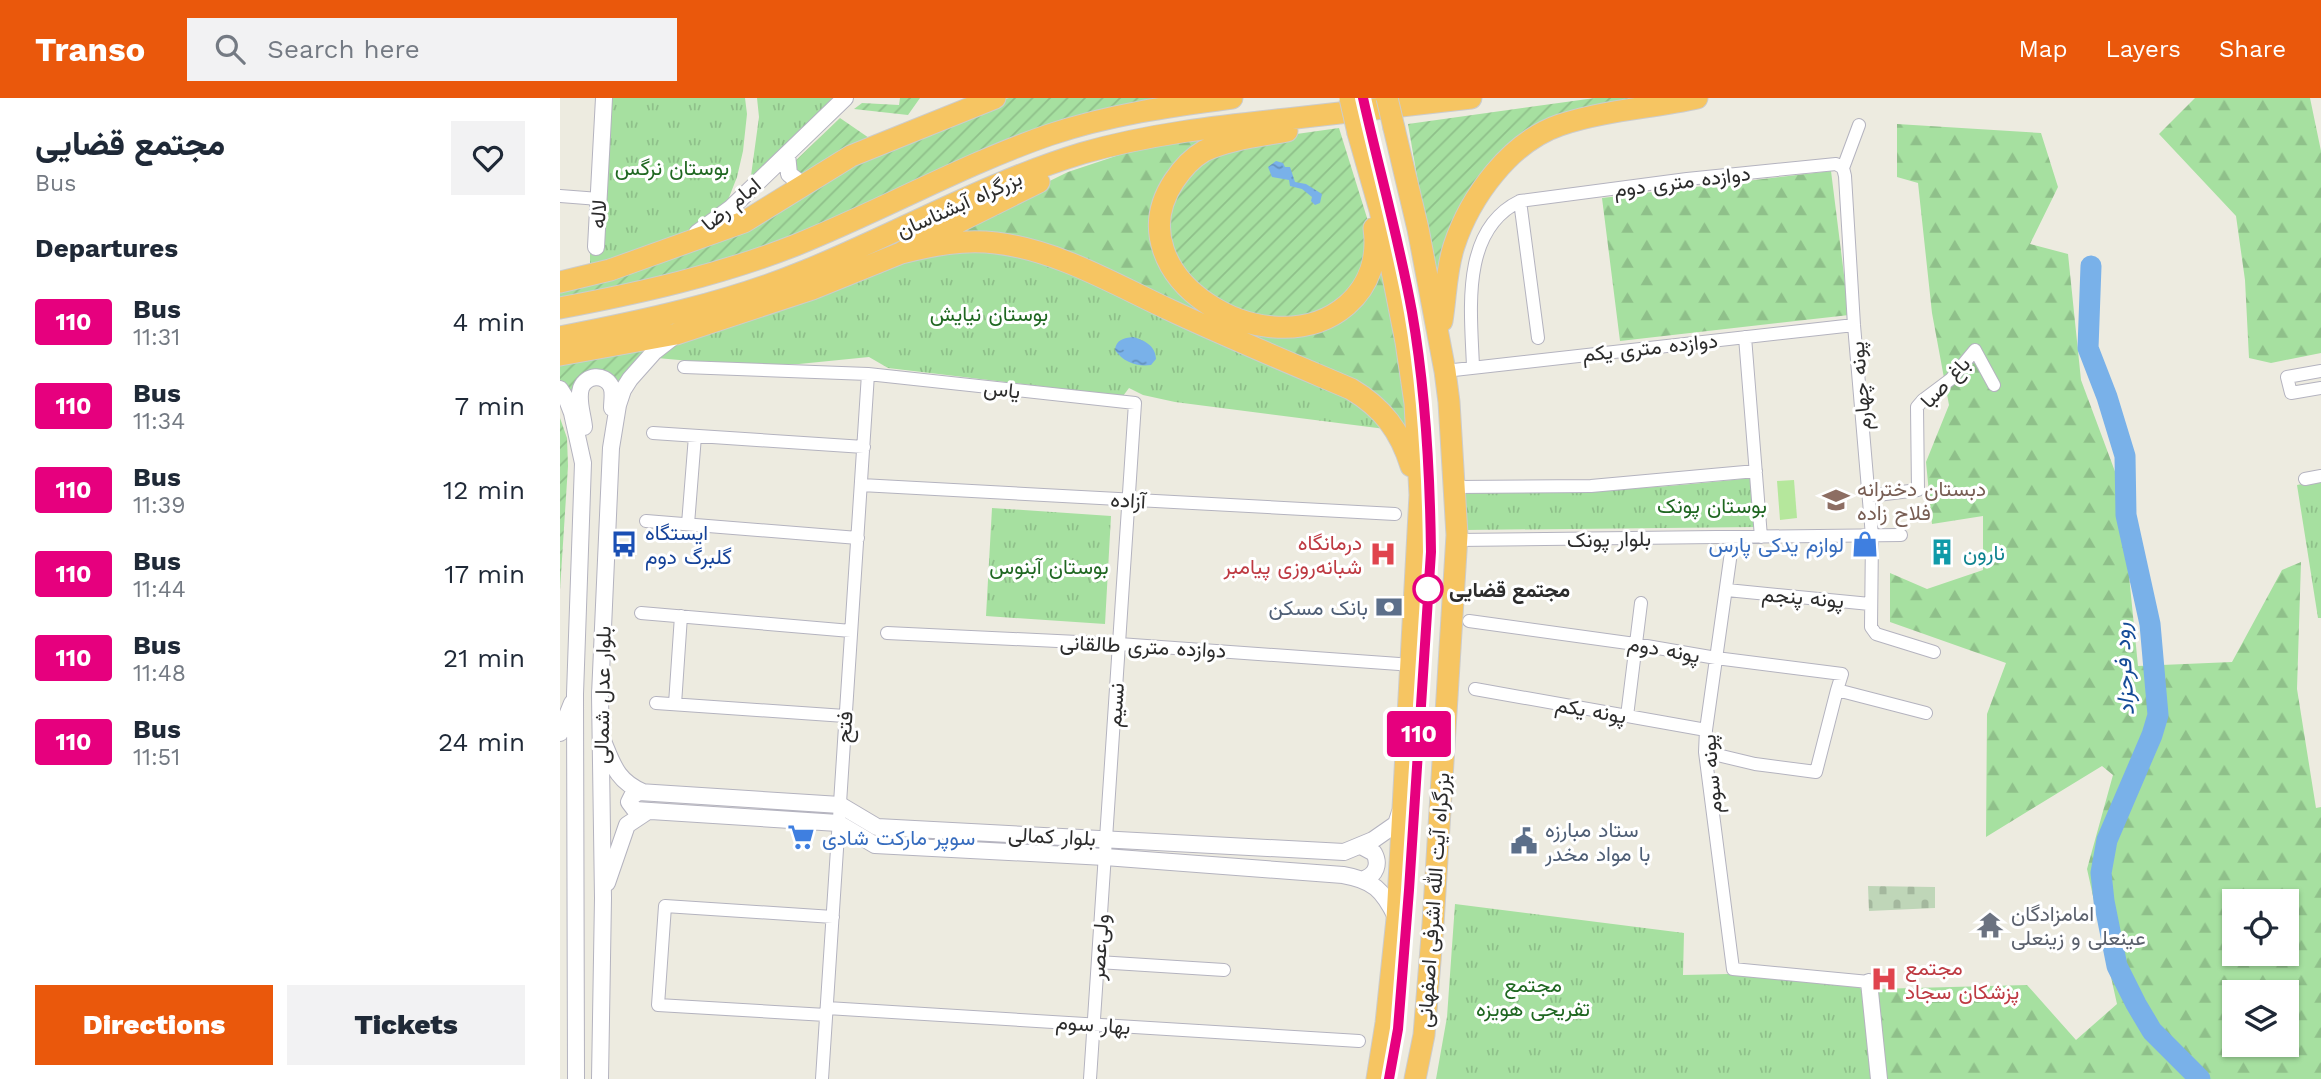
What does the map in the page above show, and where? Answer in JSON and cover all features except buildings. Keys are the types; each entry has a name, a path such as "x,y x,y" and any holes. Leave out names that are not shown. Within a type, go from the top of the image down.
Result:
{"highway":[{"path":"560,282 610,270 744,222 860,152 995,98"},
{"name":"بزرگراه آبشناسان","path":"560,308 681,281 771,254 1051,134 1171,106 1231,98"},
{"name":"بزرگراه آیت الله اشرفی اصفهانی","path":"1387,98 1421,242 1445,371 1457,540 1433,924 1424,1035 1415,1079"},
{"path":"1367,168 1376,244 1374,264 1352,301 1322,322 1297,328 1281,328 1243,321 1216,309 1192,292 1181,282 1167,257 1160,223 1167,192 1191,160 1205,151 1224,144 1327,122 1359,104 1471,98"},
{"path":"1439,340 1453,247 1477,198 1505,163 1539,135 1557,126 1593,116 1697,98"},
{"name":"بزرگراه آبشناسان","path":"560,337 622,326 740,294 826,262 1012,180 1082,154 1122,143 1359,104"},
{"name":"بزرگراه آیت الله اشرفی اصفهانی","path":"1359,104 1358,133 1380,210 1406,342 1415,403 1420,495 1397,919 1387,1023 1377,1079"},
{"path":"560,355 676,334 812,289 901,253 924,239 1122,143"},
{"path":"901,253 952,242 1017,246 1040,252 1351,389 1375,405 1392,424 1407,452 1420,495"}],"street":[{"name":"لاله","path":"596,247 604,98"},
{"name":"امام رضا","path":"672,248 731,208 845,98"},
{"path":"1843,168 1859,125"},
{"name":"امام رضا","path":"787,154 789,174 799,181 808,182"},
{"name":"دوازده متری دوم","path":"1520,201 1714,176 1836,164 1843,168"},
{"name":"پونه چهارم","path":"1843,168 1872,536 1870,604"},
{"path":"560,196 599,198"},
{"path":"1473,367 1470,308 1474,268 1481,244 1496,217 1508,206 1520,201 1538,338"},
{"name":"دوازده متری یکم","path":"1445,371 1854,326"},
{"name":"بلوار عدل شمالی","path":"600,1079 603,898 600,733 611,449 623,390 654,352 676,334"},
{"path":"1745,337 1761,537"},
{"name":"باغ صبا","path":"1869,496 1918,490 1917,407 1951,379 1975,350 1994,385"},
{"name":"یاس","path":"684,367 868,374 1135,404"},
{"path":"2321,370 2287,377 2291,393 2321,388"},
{"name":"فتح","path":"822,1079 868,374"},
{"path":"583,463 581,389 585,382 596,377 606,379 613,389 611,449"},
{"name":"بلوار عدل شمالی","path":"560,390 572,413 583,463 575,694 576,1079"},
{"name":"نسیم","path":"1105,857 1135,404"},
{"path":"653,433 863,447"},
{"path":"688,524 695,436"},
{"path":"1455,487 1591,486 1756,471"},
{"path":"2305,479 2321,476"},
{"name":"آزاده","path":"861,485 1395,514"},
{"path":"646,521 858,538"},
{"name":"بلوار پونک","path":"1457,540 1901,535"},
{"name":"پونه سوم","path":"1733,538 1705,752 1733,970 1870,982"},
{"name":"پونه پنجم","path":"1727,590 1870,604 1871,627 1876,634 1934,652"},
{"path":"1627,716 1641,603"},
{"path":"641,613 851,631"},
{"path":"675,704 681,616"},
{"name":"پونه دوم","path":"1469,621 1842,674 1837,690"},
{"name":"دوازده متری طالقانی","path":"887,633 1119,644 1399,664"},
{"name":"پونه یکم","path":"1475,689 1706,730"},
{"path":"1705,752 1766,766 1816,772 1837,690 1926,713"},
{"path":"560,733 575,694"},
{"path":"656,703 845,716"},
{"path":"600,733 619,776 629,786 641,792"},
{"path":"603,898 627,825 642,810 631,806 630,798 641,792"},
{"name":"بلوار کمالی","path":"641,792 840,804 877,827 1344,852 1361,846 1396,824 1403,803"},
{"name":"بلوار کمالی","path":"642,810 838,823 876,845 1105,857 1343,875 1364,879"},
{"path":"560,818 575,839"},
{"path":"1361,846 1374,853 1377,864 1373,874 1364,879 1387,899 1397,919"},
{"name":"ولی‌عصر","path":"1090,1079 1105,857"},
{"name":"بهار سوم","path":"833,917 665,906 658,1004 1094,1024 1359,1041"},
{"path":"1098,962 1224,970"},
{"path":"1870,982 1879,1079"}],"green space":[{"name":"بوستان نرگس","path":"611,98 745,98 747,114 743,151 728,200 707,223 590,271 590,248 602,248"},
{"path":"757,98 834,98 750,183 759,117"},
{"path":"900,98 920,98 908,115 854,109 862,103 899,105"},
{"path":"1009,98 1171,98 782,240 686,272 560,300 560,286 824,179 995,101"},
{"path":"1595,98 1662,98 1596,109 1488,173 1439,305 1408,124"},
{"path":"2195,98 2310,98 2321,151 2321,353 2271,363 2249,358 2245,280 2236,216 2159,134"},
{"path":"840,118 872,140 804,178 791,165"},
{"path":"1897,124 2041,133 2058,187 2030,244 2068,254 2081,380 2120,485 2138,666 2232,662 2282,570 2301,562 2297,689 2316,808 2321,807 2321,1079 1885,1079 1875,989 2027,985 2076,1040 2117,1004 2087,869 2113,775 2102,766 1986,837 1987,714 2006,663 1890,622 1890,573 1927,589 1983,570 1983,516 1932,524 1926,462 1949,405 1932,313 1918,183 1897,177"},
{"path":"1339,128 1368,221 1371,242 1353,293 1310,321 1245,317 1179,273 1165,215 1198,160 1261,139"},
{"path":"1215,136 1227,139 1381,243 1413,464 1392,417 1070,258 934,238 1068,172 1131,151"},
{"path":"1831,171 1849,315 1620,341 1602,198"},
{"name":"بوستان نیایش","path":"928,250 1016,250 1343,389 1393,430 1175,402 1143,395 1129,388 1123,396 888,368 869,357 799,364 735,365 657,358 679,343"},
{"path":"664,339 621,383 607,372 572,397 560,381 560,357"},
{"path":"560,418 567,438 568,466 560,590"},
{"name":"بوستان پونک","path":"1751,478 1757,527 1465,530 1465,492 1608,490"},
{"path":"1794,480 1797,518 1780,520 1777,481"},
{"path":"2321,480 2321,618 2318,618 2297,485"},
{"name":"بوستان آبنوس","path":"992,508 1111,516 1105,624 986,616"},
{"path":"1868,886 1935,887 1935,908 1869,911"},
{"name":"مجتمع تفریحی هویزه","path":"1455,904 1684,933 1683,975 1729,974 1857,985 1867,995 1872,1079 1436,1079 1447,1017"}],"water":[{"path":"1276,161 1290,167 1295,182 1306,184 1322,194 1320,203 1315,205 1311,201 1312,197 1302,189 1290,186 1289,180 1272,177 1268,167"},
{"path":"1133,337 1154,350 1156,359 1151,365 1131,363 1115,350 1121,340"}],"waterway":[{"name":"رود فرحزاد","path":"2091,266 2088,348 2125,456 2126,515 2150,624 2158,715 2107,840 2101,873 2104,901 2117,966 2136,1004 2152,1031 2200,1079"}],"bus line":[{"name":"110","path":"1363,98 1412,313 1426,423 1430,505 1431,552 1409,890 1398,1029 1389,1079"}],"place":[{"name":"دبستان دخترانه فلاح زاده","path":"1836,500"},
{"name":"ایستگاه گلبرگ دوم","path":"624,544"},
{"name":"لوازم یدکی پارس","path":"1865,544"},
{"name":"نارون","path":"1942,552"},
{"name":"درمانگاه شبانه‌روزی پیامبر","path":"1383,554"},
{"name":"مجتمع قضایی","path":"1428,589"},
{"name":"بانک مسکن","path":"1389,607"},
{"name":"سوپر مارکت شادی","path":"801,837"},
{"name":"ستاد مبارزه با مواد مخدر","path":"1524,841"},
{"name":"امامزادگان عینعلی و زینعلی","path":"1990,925"},
{"name":"مجتمع پزشکان سجاد","path":"1884,979"}]}
